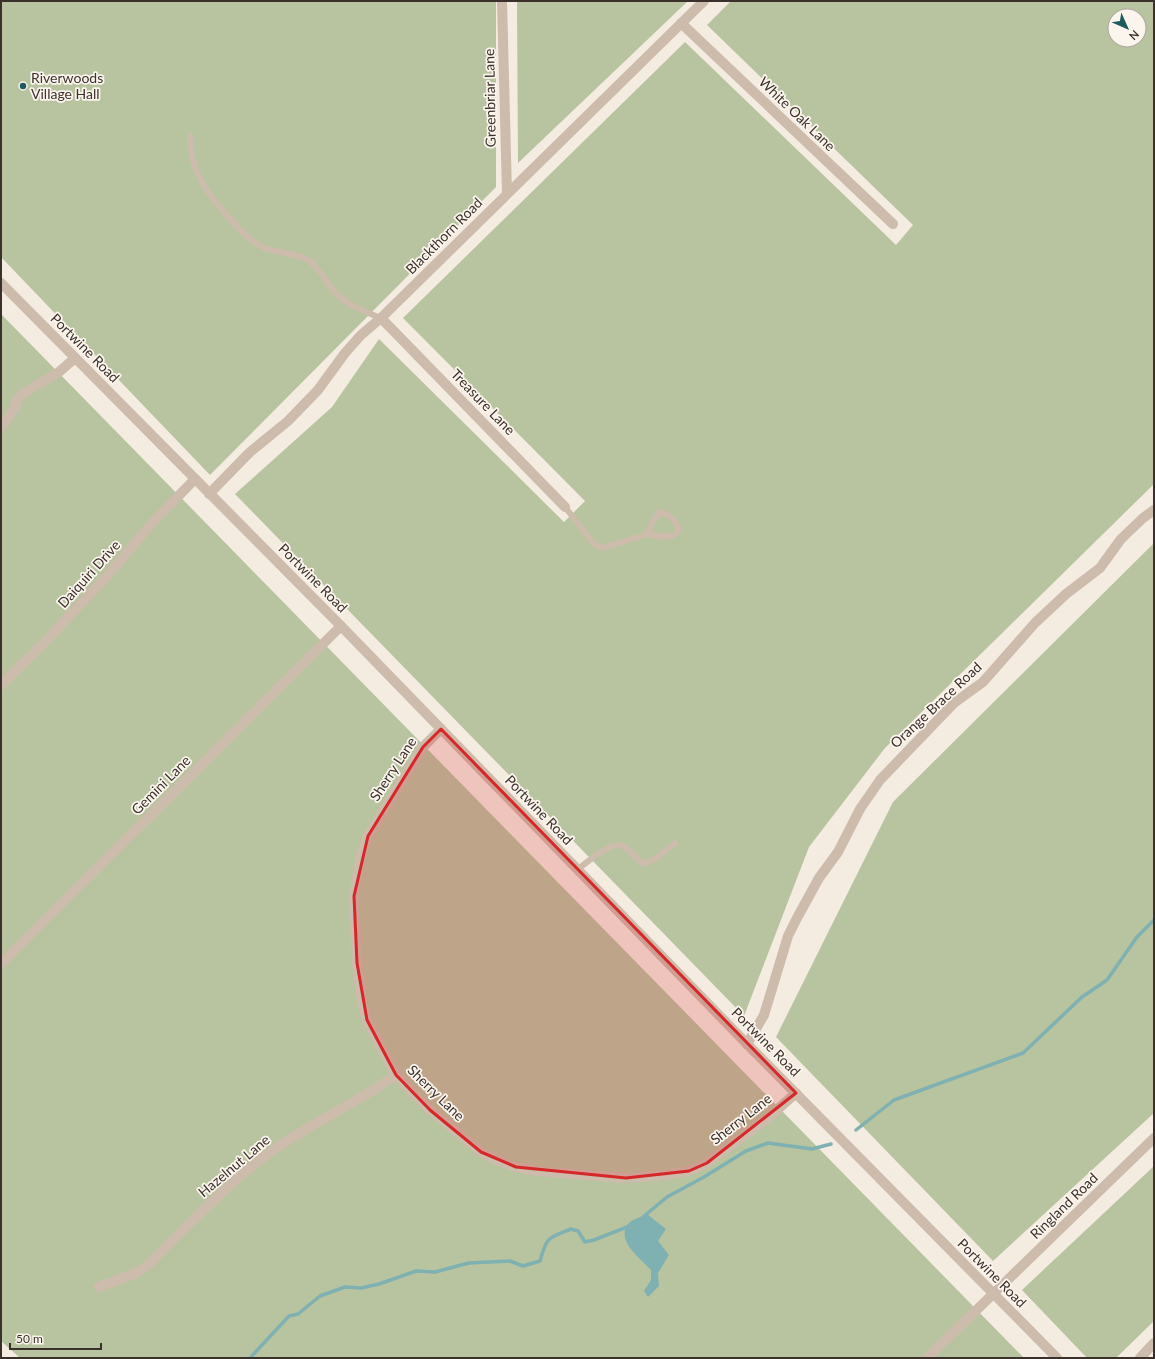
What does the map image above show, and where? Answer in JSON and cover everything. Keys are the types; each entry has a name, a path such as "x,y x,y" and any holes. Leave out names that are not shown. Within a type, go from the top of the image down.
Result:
{"street":[{"name":"Greenbriar Lane","path":"502,1 507,194"},
{"name":"Blackthorn Road","path":"209,494 250,452 288,421 318,390 345,353 361,335 381,318 704,1"},
{"name":"White Oak Lane","path":"681,23 893,224"},
{"name":"Portwine Road","path":"1,283 341,626 747,1044 1057,1358"},
{"name":"Treasure Lane","path":"381,318 565,507"},
{"path":"1,427 15,408 17,400 22,394 59,372 75,358"},
{"name":"Daiquiri Drive","path":"1,685 43,644 108,576 151,524 195,479"},
{"name":"Orange Brace Road","path":"747,1044 764,1014 788,936 797,918 819,878 838,852 860,809 880,780 890,767 954,703 983,682 1035,623 1066,594 1100,568 1121,539 1142,518 1154,510"},
{"name":"Gemini Lane","path":"1,964 341,626"},
{"name":"Sherry Lane","path":"441,729 423,747 368,836 361,856 354,896 357,963 362,1002 367,1020 396,1075 446,1124 481,1152 496,1160 516,1167 536,1171 619,1178 665,1175 689,1171 707,1163 768,1118 796,1093"},
{"name":"Hazelnut Lane","path":"99,1287 136,1273 149,1264 226,1189 264,1156 291,1138 396,1075"},
{"name":"Ringland Road","path":"927,1358 1154,1138"},
{"path":"1140,1358 1154,1343"}],"lane":[{"path":"190,136 190,152 198,176 209,196 241,231 259,246 275,252 307,259 315,266 339,296 364,312 381,318"},
{"path":"565,507 594,544 603,548 648,534 663,537 675,535 679,529 676,521 668,514 659,512 652,523 648,534"},
{"path":"577,870 611,846 618,844 623,846 639,862 644,864 655,859 675,842"}],"highlighted area":[{"path":"441,729 796,1093 707,1163 689,1171 626,1178 516,1167 481,1152 430,1110 396,1075 367,1020 357,963 354,896 368,836 423,747"}],"green space":[{"path":"1,1 496,1 496,187 210,475 1,257"},
{"path":"517,1 688,1 518,163"},
{"path":"731,1 1154,1 1154,484 885,748 809,847 744,1016 235,494 332,407 379,339 564,522 585,501 403,318 685,42 896,245 913,225 707,25"},
{"path":"1,314 1024,1358 20,1358 1,1341"},
{"path":"1154,543 1154,1113 993,1261 776,1037 893,802"},
{"path":"1154,1166 1154,1321 1116,1358 1087,1358 1022,1290"}],"water":[{"path":"647,1214 666,1229 658,1241 669,1255 658,1273 659,1286 648,1297 644,1291 651,1280 651,1270 631,1249 625,1236 625,1229 629,1223"}],"waterway":[{"path":"856,1130 894,1100 1023,1053 1082,997 1107,980 1137,937 1154,920"},
{"path":"643,1217 667,1197 704,1177 746,1151 768,1143 812,1149 831,1144"},
{"path":"250,1358 289,1316 298,1314 320,1296 345,1287 361,1288 379,1284 416,1271 435,1272 469,1263 510,1261 523,1266 540,1261 547,1242 557,1234 571,1229 578,1231 585,1242 632,1225"}],"place":[{"name":"Riverwoods Village Hall","path":"23,86"}]}
